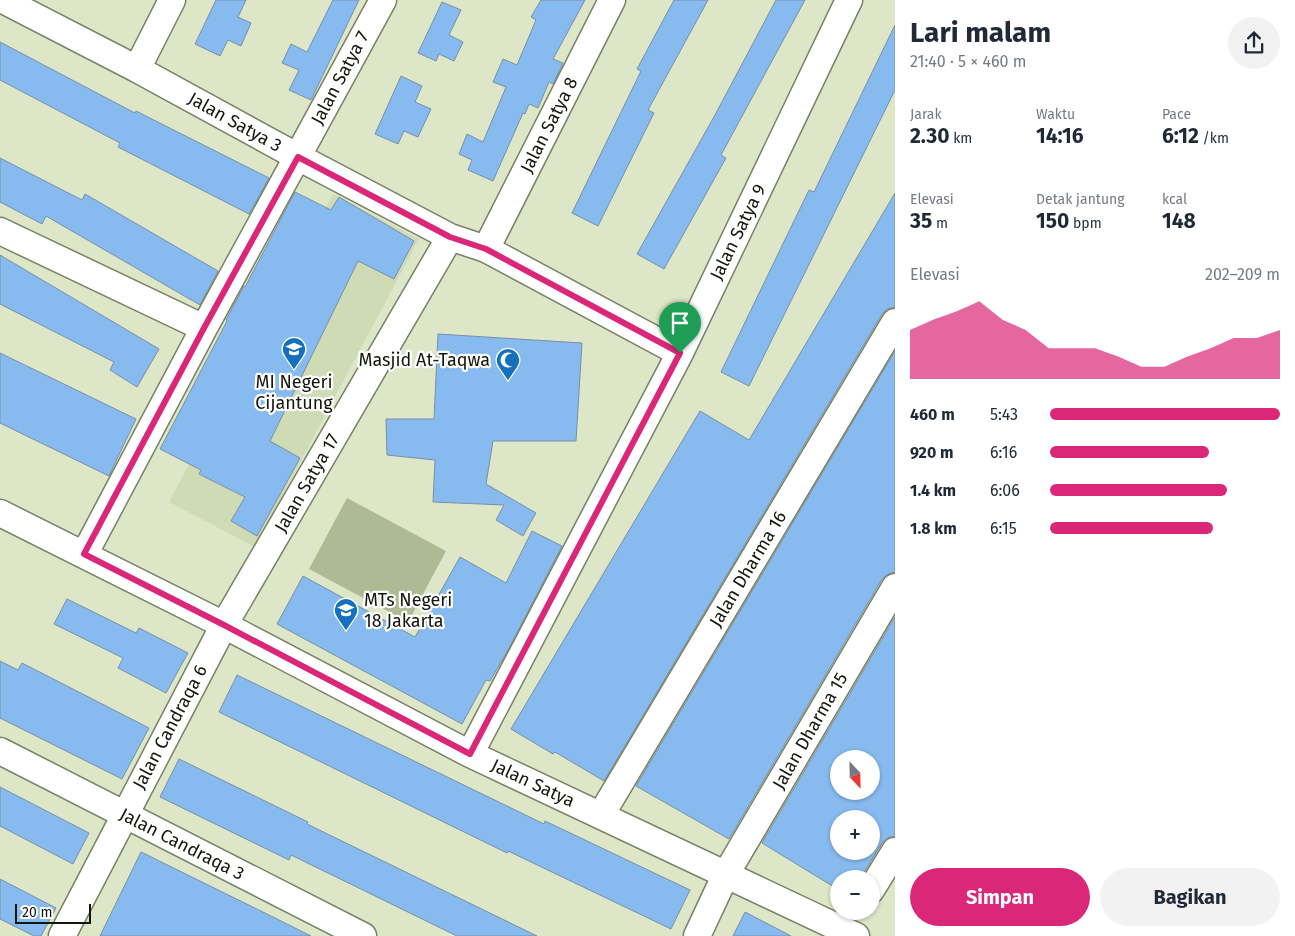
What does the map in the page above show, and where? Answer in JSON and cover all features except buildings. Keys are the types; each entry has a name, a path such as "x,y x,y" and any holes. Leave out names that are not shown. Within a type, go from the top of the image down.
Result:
{"street":[{"name":"Jalan Satya 3","path":"3,0 137,69 450,237 486,249 680,353"},
{"path":"137,69 172,0"},
{"name":"Jalan Satya 7","path":"84,554 204,328 383,0"},
{"name":"Jalan Satya 8","path":"486,249 612,0"},
{"name":"Jalan Satya 9","path":"470,754 680,353 849,0"},
{"path":"0,231 204,328"},
{"name":"Jalan Satya 17","path":"224,625 450,237"},
{"name":"Jalan Dharma 16","path":"602,815 895,322"},
{"name":"Jalan Satya","path":"0,513 224,625 470,754 726,874 854,926"},
{"name":"Jalan Dharma 15","path":"697,936 726,874 895,587"},
{"name":"Jalan Candraqa 6","path":"62,936 224,625"},
{"name":"Jalan Candraqa 3","path":"0,752 364,936"},
{"path":"880,875 895,851"}],"shaded area":[{"name":"MI Negeri Cijantung","path":"333,194 419,239 255,547 169,502"},
{"path":"347,498 446,551 408,622 309,569"}],"place":[{"name":"MI Negeri Cijantung","path":"294,370"},
{"name":"Masjid At-Taqwa","path":"508,381"},
{"name":"MTs Negeri 18 Jakarta","path":"346,631"}],"route":[{"path":"298,157 450,237 486,249 680,353 470,754 84,554 204,328 298,157"}]}
